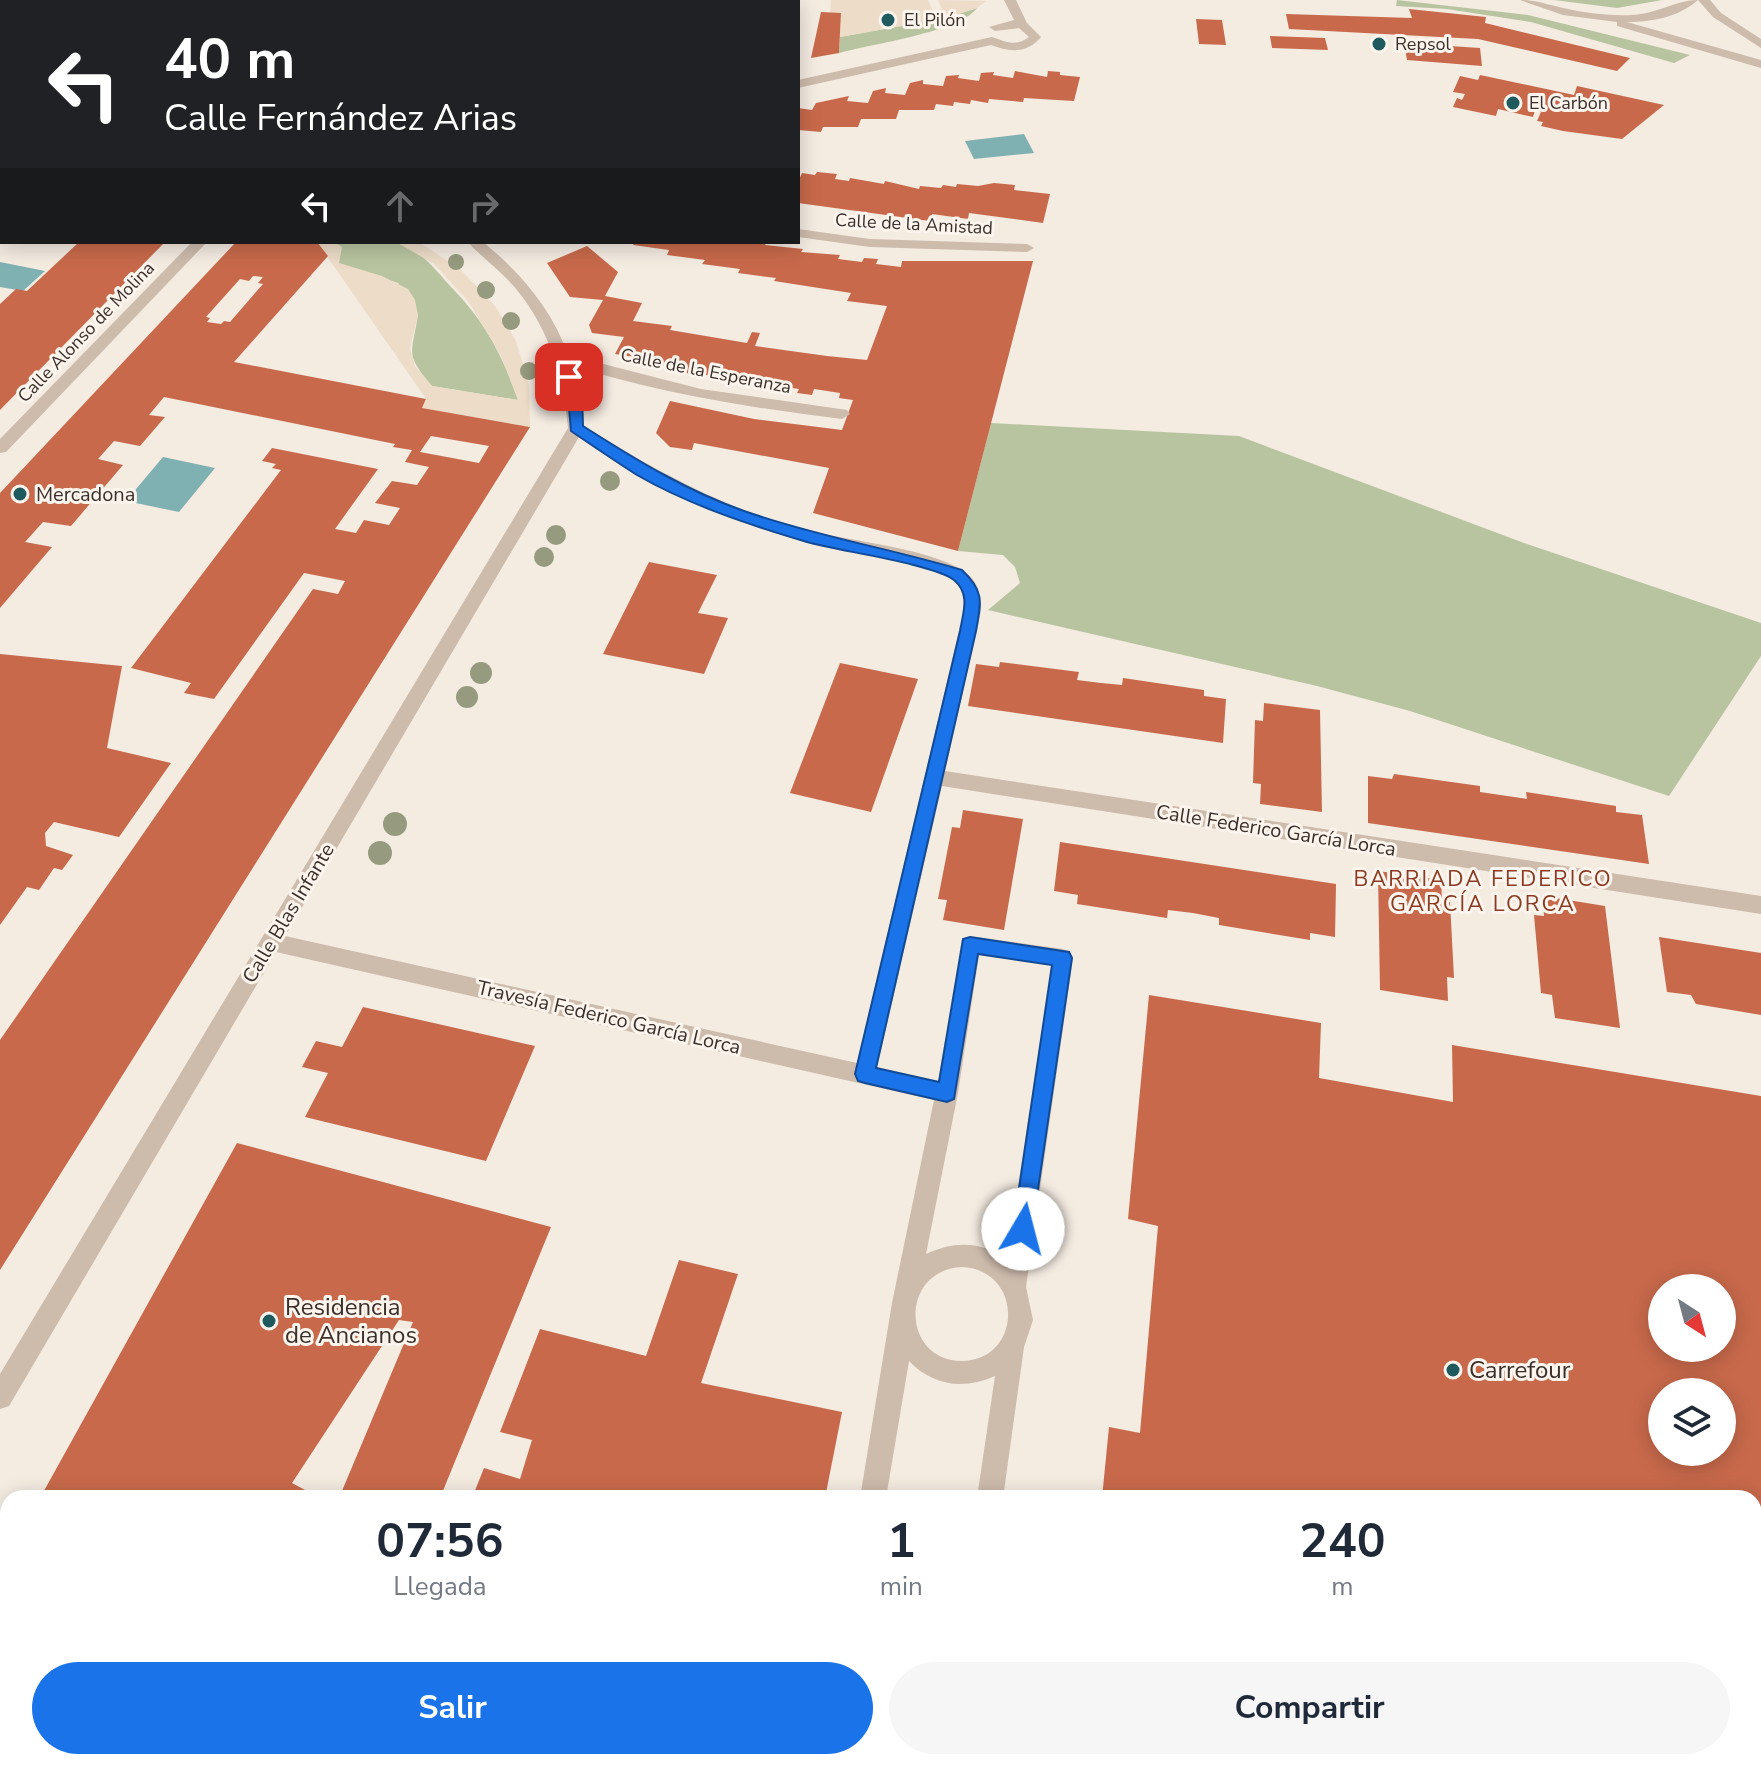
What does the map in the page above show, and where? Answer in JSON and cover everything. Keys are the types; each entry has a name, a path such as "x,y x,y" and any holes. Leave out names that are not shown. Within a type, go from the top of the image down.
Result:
{"street":[{"path":"1598,17 1649,16 1675,10 1692,0"},
{"path":"1704,0 1717,15 1761,44"},
{"path":"1527,1 1598,17 1761,64"},
{"path":"800,84 992,41 1012,47 1030,43 1035,34 1022,25 1012,5 989,33 992,41"},
{"path":"995,27 1022,25"},
{"name":"Calle de la Amistad","path":"800,233 870,243 1027,248"},
{"name":"Calle Alonso de Molina","path":"0,448 198,244"},
{"path":"478,244 496,258 529,295 547,322 575,396 576,428 645,473 741,516 811,538 957,574 968,585 974,599 865,1074"},
{"name":"Calle de la Esperanza","path":"563,358 680,389 760,405 842,414"},
{"name":"Calle Blas Infante","path":"0,1397 576,428"},
{"name":"Calle Federico García Lorca","path":"934,777 1761,905"},
{"name":"Travesía Federico García Lorca","path":"271,942 947,1093"},
{"path":"874,1490 907,1290 947,1093 970,945 1063,958 1014,1290"},
{"path":"907,1290 917,1274 932,1262 960,1255 987,1261 1004,1273 1014,1290 1021,1313 1012,1347 991,1490"},
{"path":"903,1317 915,1349 943,1370 965,1373 988,1368 1012,1347"}],"green space":[{"path":"1397,0 1528,15 1690,55 1674,63 1531,22 1447,9 1396,6"},
{"path":"1554,0 1662,0 1617,8"},
{"path":"977,8 953,24 839,53 840,37 946,18"},
{"path":"334,244 400,244 421,256 484,327 518,400 432,386 417,366 412,353 418,315 398,283 338,263"},
{"path":"991,423 1239,436 1524,543 1761,623 1761,656 1669,796 1410,711 1317,686 988,610 1020,583 1015,567 1003,555 958,551"}],"shaded area":[{"name":"El Pilón","path":"831,0 928,0 933,11 942,9 938,0 986,1 977,8 946,18 840,37 841,13 830,13"},
{"path":"318,244 337,244 342,247 339,263 382,276 408,289 415,300 418,315 410,348 415,366 432,386 518,400 500,354 468,301 434,264 399,244 422,244 461,270 495,306 516,341 529,385 530,427 422,408 427,400"}],"water":[{"path":"1024,134 1034,153 974,159 965,141"},
{"path":"0,262 45,271 23,291 0,287"},
{"path":"163,457 215,468 179,512 126,501"}],"building":[{"path":"1409,9 1486,17 1485,23 1630,58 1617,71 1478,39 1289,29 1286,14 1412,18"},
{"path":"821,12 841,13 839,53 811,58"},
{"path":"1196,19 1222,20 1226,45 1199,44"},
{"path":"1270,36 1325,38 1328,50 1272,48"},
{"path":"1404,43 1480,48 1482,66 1407,60"},
{"path":"1015,71 1047,77 1048,71 1060,72 1060,75 1080,77 1074,101 1024,98 1023,102 989,99 988,103 971,100 970,104 954,102 953,106 936,104 934,110 899,110 896,119 861,119 858,127 823,127 821,132 800,130 800,108 812,110 816,103 849,96 847,101 868,103 873,91 886,88 885,93 905,95 910,83 923,80 923,84 943,86 946,76 959,75 958,78 979,81 981,73 994,72 993,75 1013,78"},
{"path":"1480,75 1574,95 1577,86 1664,105 1622,139 1563,131 1541,126 1543,122 1537,121 1541,112 1535,110 1533,117 1498,109 1496,116 1453,107 1457,98 1462,100 1465,94 1453,92 1460,76 1478,80"},
{"path":"817,172 837,174 835,179 849,181 850,178 884,184 885,181 919,189 920,186 941,188 943,185 956,187 957,184 978,186 994,183 1015,185 1014,190 1050,194 1043,223 969,213 968,219 932,214 930,221 800,203 802,173 815,175"},
{"path":"77,244 163,244 0,410 0,304 16,289 27,291"},
{"path":"234,244 319,244 328,256 234,362 426,399 422,408 530,427 0,1270 0,1040 313,589 338,594 345,581 304,573 214,699 184,693 191,683 131,668 281,470 272,468 276,464 262,461 272,448 378,469 335,529 356,533 364,520 389,525 400,508 375,503 392,481 417,485 429,467 405,462 412,450 393,447 395,444 164,397 149,415 165,417 140,446 114,441 98,459 123,465 71,526 43,522 25,542 52,547 0,608 0,493","holes":["253,276 263,277 258,283 263,284 230,322 207,322 210,318 206,317 240,279 249,281","431,436 489,446 479,463 420,452"]},
{"path":"766,244 803,249 801,252 840,255 838,259 862,262 864,258 878,259 876,264 901,267 902,261 1033,261 958,551 813,513 829,468 694,443 692,450 670,447 656,433 670,401 754,419 842,430 853,400 839,398 840,393 814,389 812,395 797,393 799,389 772,385 770,389 756,387 758,383 731,379 730,383 716,380 718,376 691,374 677,371 678,368 639,361 641,358 615,354 624,337 592,333 589,325 603,300 570,297 547,263 587,246 618,272 605,296 642,303 633,321 672,326 670,330 747,343 752,332 760,333 755,346 827,356 867,360 887,306 847,301 851,293 774,281 776,278 738,273 740,269 702,264 705,260 667,255 669,250 633,245"},
{"path":"649,562 717,575 698,613 728,618 704,674 603,654"},
{"path":"0,654 122,666 107,748 171,763 119,837 54,822 45,833 46,846 73,855 62,870 54,868 39,890 27,887 0,925"},
{"path":"1000,662 1079,672 1077,680 1122,685 1123,678 1204,690 1204,696 1226,699 1223,743 968,706 976,664 999,667"},
{"path":"840,663 918,679 871,812 790,793"},
{"path":"1264,703 1320,710 1322,812 1260,804 1261,784 1253,783 1255,720 1263,721"},
{"path":"1394,774 1480,786 1480,792 1527,799 1526,792 1616,806 1616,812 1642,815 1649,864 1368,823 1368,776 1392,779"},
{"path":"963,810 1023,819 1004,930 943,920 947,900 938,899 952,827 960,828"},
{"path":"1060,842 1336,884 1335,937 1310,933 1310,940 1219,925 1219,918 1193,913 1168,910 1167,918 1077,904 1078,895 1054,891"},
{"path":"1378,871 1441,880 1442,901 1450,902 1454,978 1447,977 1448,1001 1380,990"},
{"path":"1543,896 1605,906 1620,1028 1555,1018 1552,995 1541,993 1534,915 1544,916"},
{"path":"1659,937 1761,953 1761,1015 1696,1004 1691,995 1667,992"},
{"name":"Carrefour","path":"1149,995 1321,1023 1319,1078 1453,1102 1452,1045 1761,1096 1761,1490 1103,1490 1109,1427 1140,1433 1158,1226 1128,1219"},
{"path":"363,1007 535,1046 486,1161 305,1117 328,1073 302,1067 316,1041 342,1047"},
{"name":"Residencia de Ancianos","path":"237,1143 551,1227 443,1490 342,1490 413,1322 399,1320 292,1483 305,1490 44,1490"},
{"path":"679,1260 738,1274 701,1383 842,1412 827,1490 475,1490 484,1468 520,1479 532,1440 500,1432 540,1329 646,1356"}],"place":[{"name":"El Pilón","path":"888,20"},
{"name":"Repsol","path":"1379,44"},
{"name":"El Carbón","path":"1513,103"},
{"name":"Mercadona","path":"20,494"},
{"name":"Residencia de Ancianos","path":"269,1321"},
{"name":"Carrefour","path":"1453,1370"}],"district":[{"name":"BARRIADA FEDERICO GARCÍA LORCA","path":"1483,890"}],"route":[{"path":"569,377 575,396 576,428 645,473 741,516 811,538 919,562 957,574 968,585 974,599 968,631 865,1074 947,1093 970,945 1063,958 1023,1229"}]}
